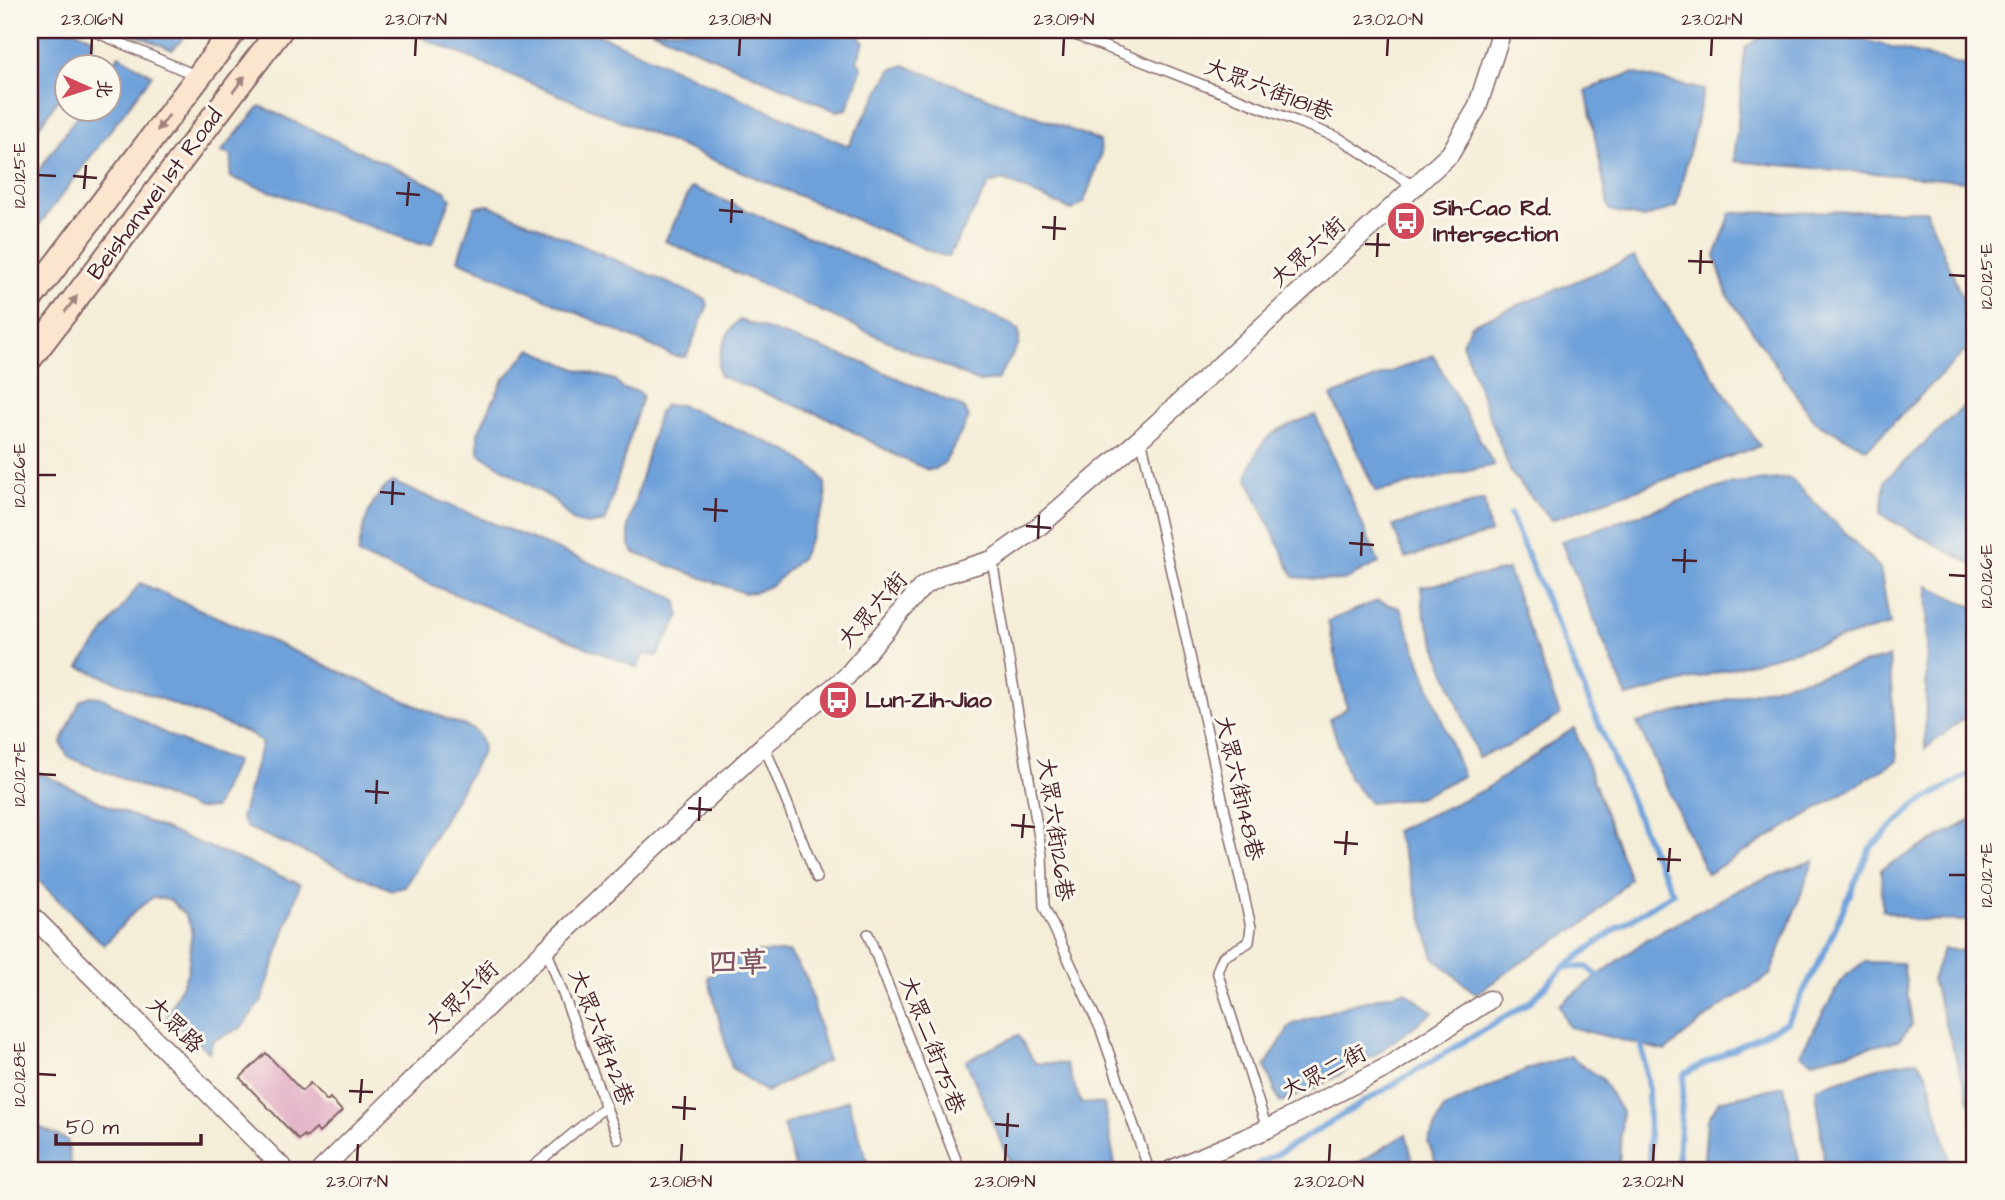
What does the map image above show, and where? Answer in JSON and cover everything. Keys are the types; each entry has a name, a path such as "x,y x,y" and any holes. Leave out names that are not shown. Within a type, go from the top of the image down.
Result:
{"street":[{"name":"Beishanwei 1st Road","path":"30,299 234,30"},
{"name":"Beishanwei 1st Road","path":"30,358 281,30"},
{"name":"大眾六街","path":"321,1170 546,949 764,745 846,677 922,587 942,575 992,561 1037,528 1141,438 1450,154 1477,108 1502,30"},
{"path":"104,201 134,222"},
{"name":"大眾路","path":"30,914 285,1170"},
{"name":"大眾二街","path":"1171,1170 1266,1129 1389,1066 1489,1000"}],"lane":[{"path":"91,30 198,77"},
{"name":"大眾六街181巷","path":"1062,30 1339,138 1415,187"},
{"name":"大眾六街148巷","path":"1141,438 1251,927 1249,942 1223,957 1217,971 1266,1129"},
{"name":"大眾六街126巷","path":"992,561 1042,855 1044,906 1101,1030 1149,1170"},
{"path":"764,745 817,878"},
{"name":"大眾二街75巷","path":"868,934 960,1170"},
{"name":"大眾六街42巷","path":"546,949 618,1139"},
{"path":"529,1170 606,1105"}],"water":[{"path":"30,30 74,30 93,38 91,52 52,52 52,108 30,140"},
{"path":"125,30 191,30 172,50"},
{"path":"404,30 588,30 848,146 891,70 904,65 1100,141 1101,155 1084,202 1072,210 1003,180 989,184 948,257"},
{"path":"651,30 846,30 857,34 864,43 857,60 862,67 847,109 836,111"},
{"path":"1770,30 1825,30 1975,68 1975,182 1734,161 1745,48"},
{"path":"122,57 152,75 122,115"},
{"path":"1632,73 1704,90 1676,207 1643,218 1609,210 1586,90"},
{"path":"260,106 445,191 451,199 432,244 420,244 230,177 232,156 221,152"},
{"path":"73,122 117,122 30,237 30,183"},
{"path":"692,187 1010,323 1019,331 1019,344 997,380 979,382 665,241"},
{"path":"489,205 705,299 708,305 686,357 674,356 458,260 475,207"},
{"path":"1926,210 1975,329 1975,341 1867,449 1815,422 1727,294 1715,256 1731,213"},
{"path":"1634,257 1760,446 1551,520 1511,473 1462,343 1471,325"},
{"path":"740,320 861,362 964,408 969,418 945,462 928,470 828,418 720,376 719,362 723,346"},
{"path":"531,349 576,369 615,380 623,389 638,391 642,396 605,522 577,523 554,500 478,453 478,433 503,380"},
{"path":"1433,355 1494,465 1376,492 1331,396"},
{"path":"1975,396 1975,566 1881,515 1885,480"},
{"path":"665,405 680,405 792,453 819,473 825,483 826,503 802,557 772,585 756,592 744,593 634,553 628,527 659,412"},
{"path":"1315,415 1379,563 1342,581 1294,577 1247,478 1257,451 1270,436"},
{"path":"1790,478 1880,568 1890,625 1627,697 1561,541 1733,483"},
{"path":"392,482 669,595 677,602 679,617 657,656 643,654 638,668 358,555 364,524 372,505"},
{"path":"1484,500 1490,533 1405,558 1393,526"},
{"path":"1508,570 1560,715 1509,746 1478,757 1424,614 1421,587"},
{"path":"140,583 469,727 477,734 483,751 405,887 392,890 246,827 241,818 262,743 251,734 79,667"},
{"path":"1928,586 1975,608 1975,709 1925,749"},
{"path":"1377,601 1400,608 1463,776 1418,798 1370,803 1349,778 1330,719 1347,708 1328,621"},
{"path":"1889,657 1897,761 1707,874 1637,723"},
{"path":"90,696 101,697 182,742 236,761 215,808 196,809 68,757 61,743 80,701"},
{"path":"1574,728 1630,879 1590,920 1532,955 1476,994 1434,958 1395,831 1484,790"},
{"path":"30,768 113,808 300,884 262,1000 241,1028 213,1040 209,1052 167,1016 188,972 192,929 185,915 170,900 153,897 135,911 104,945 30,872"},
{"path":"1975,818 1975,921 1913,920 1882,910 1881,869"},
{"path":"1814,860 1770,975 1716,1010 1665,1051 1569,1027 1559,1005 1647,939 1744,887"},
{"path":"1943,949 1975,951 1975,1119 1932,980"},
{"path":"789,952 807,979 828,1060 766,1092 732,1068 708,977 744,953"},
{"path":"1864,962 1903,963 1912,1024 1899,1040 1812,1061 1800,1054 1843,978"},
{"path":"1404,991 1433,1012 1379,1052 1313,1089 1280,1103 1265,1066 1291,1025 1346,1006"},
{"path":"1018,1035 1035,1063 1066,1064 1081,1103 1104,1104 1116,1170 1013,1170 966,1061"},
{"path":"1570,1056 1602,1079 1622,1112 1619,1170 1439,1170 1428,1142 1444,1108 1530,1068"},
{"path":"1917,1060 1928,1076 1952,1170 1825,1170 1816,1088 1884,1066"},
{"path":"1784,1086 1801,1170 1703,1170 1707,1121 1719,1101"},
{"path":"848,1100 870,1170 796,1170 783,1125"},
{"path":"30,1123 67,1140 72,1170 30,1170"},
{"path":"1406,1134 1415,1170 1350,1170 1353,1166"}],"building":[{"path":"266,1053 302,1091 310,1083 327,1101 330,1098 342,1111 319,1133 316,1129 306,1138 304,1135 299,1140 240,1078"}],"waterway":[{"path":"1245,1170 1276,1155 1530,1002 1564,967 1619,927 1673,893 1654,855 1510,514"},
{"path":"1677,1170 1684,1074 1787,1022 1824,953 1870,848 1915,805 1975,771"},
{"path":"1564,967 1587,967 1603,981"},
{"path":"1641,1040 1648,1087 1650,1170"}],"place":[{"name":"Sih-Cao Rd. Intersection","path":"1406,221"},
{"name":"Lun-Zih-Jiao","path":"838,700"}],"district":[{"name":"四草","path":"738,963"}]}
